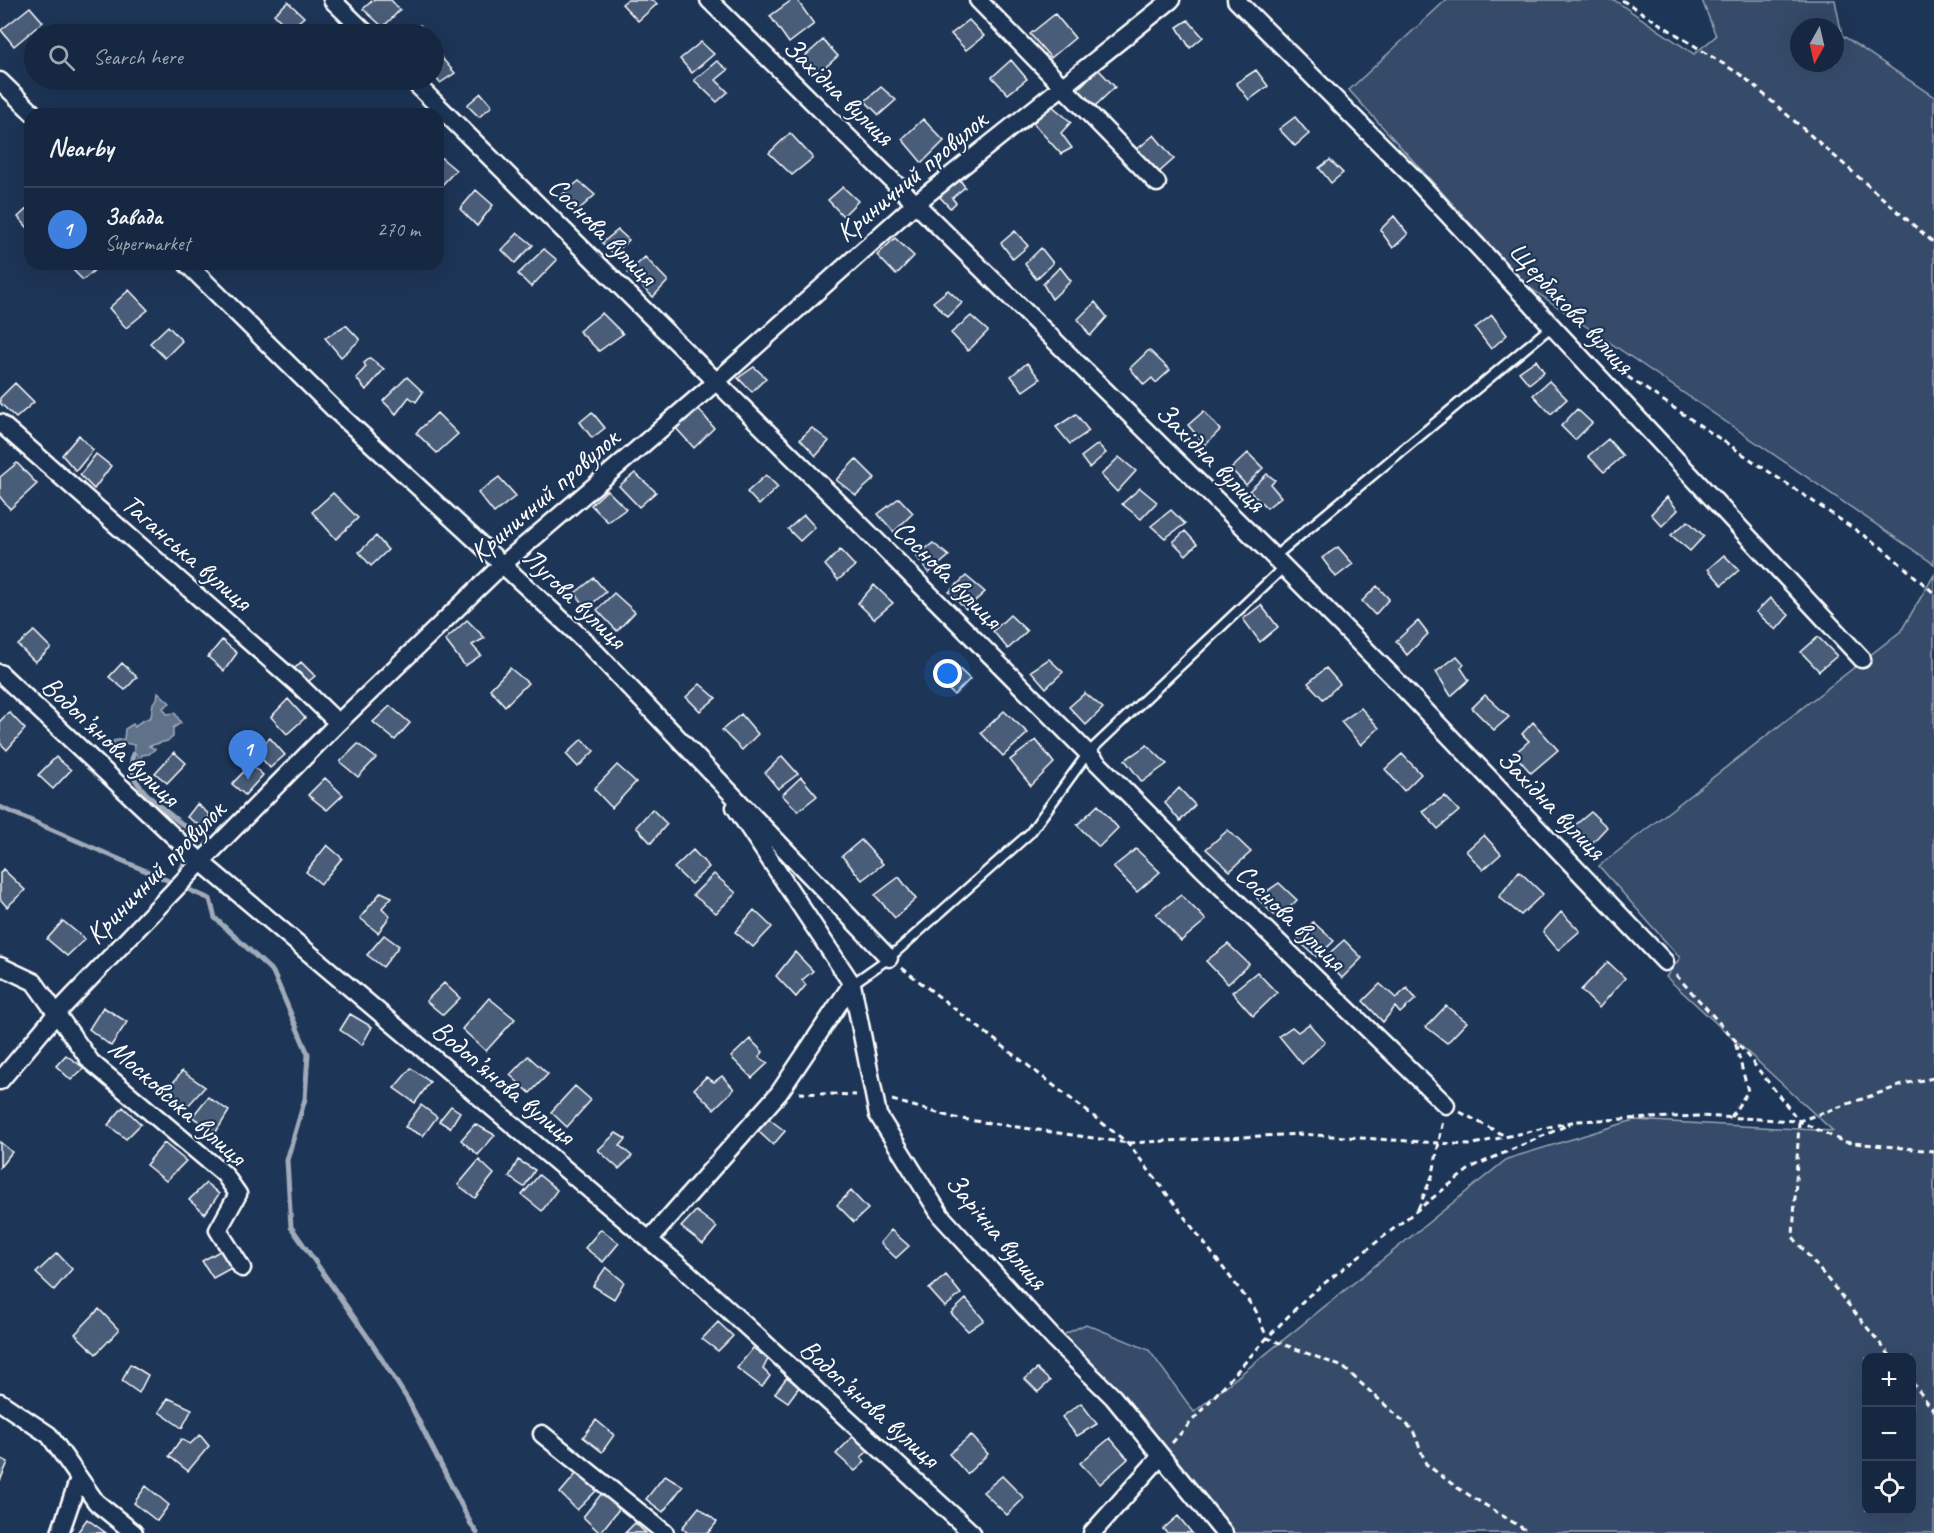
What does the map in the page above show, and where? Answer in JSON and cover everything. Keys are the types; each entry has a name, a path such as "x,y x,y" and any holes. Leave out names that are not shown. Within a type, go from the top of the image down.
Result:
{"street":[{"path":"332,0 357,24"},
{"name":"Західна вулиця","path":"709,0 1401,684 1665,962"},
{"path":"978,0 1157,183"},
{"name":"Криничний провулок","path":"0,1081 57,1013 201,862 338,723 502,565 717,381 915,204 1171,0"},
{"name":"Щербакова вулиця","path":"1236,0 1413,177 1862,659"},
{"path":"0,81 28,108"},
{"name":"Соснова вулиця","path":"422,90 440,108"},
{"name":"Соснова вулиця","path":"444,112 717,381 1210,877 1446,1105"},
{"name":"Лугова вулиця","path":"193,270 335,410 586,642 889,958"},
{"name":"Таганська вулиця","path":"0,423 301,687 338,723"},
{"name":"Водоп’янова вулиця","path":"0,673 201,862 687,1272 972,1533"},
{"name":"Зарічна вулиця","path":"709,769 852,984 879,1115 941,1215 1054,1339 1113,1397 1224,1533"},
{"name":"Московська вулиця","path":"0,966 34,982 91,1062 224,1174 238,1194 218,1230 242,1268"},
{"path":"649,1240 779,1093 852,984"},
{"path":"0,1402 49,1435 96,1502 134,1533"},
{"path":"542,1434 665,1533"},
{"path":"1092,1533 1161,1456"},
{"path":"60,1533 79,1478"}],"lane":[{"path":"852,984 889,958 1030,832 1088,753 1279,562 1552,326"}],"path":[{"path":"1622,0 1744,77 1934,243"},
{"path":"1612,367 1881,547 1934,593"},
{"path":"889,958 1128,1143 1256,1311 1267,1338 1343,1367 1413,1430 1426,1464 1456,1487 1524,1529 1525,1533"},
{"path":"1665,962 1735,1040 1799,1121 1844,1142 1934,1151"},
{"path":"1731,1118 1748,1091 1735,1040"},
{"path":"779,1093 874,1095 955,1118 1128,1143 1300,1134 1469,1145 1576,1121 1699,1116 1799,1121 1908,1083 1934,1078"},
{"path":"1418,1210 1433,1174 1446,1105 1507,1137"},
{"path":"1161,1456 1307,1297 1472,1167 1576,1121"},
{"path":"1799,1121 1793,1237 1888,1353"},
{"path":"1916,1388 1934,1411"}],"shaded area":[{"path":"1446,0 1614,0 1694,54 1716,36 1702,0 1835,0 1839,18 1790,18 1790,72 1844,72 1844,36 1934,97 1934,564 1527,286 1349,90"},
{"path":"1934,575 1934,1533 1224,1533 1054,1339 1086,1324 1149,1350 1194,1412 1507,1159 1634,1120 1833,1131 1666,977 1680,958 1599,866 1901,631"},
{"path":"158,692 170,703 163,708 167,714 175,713 181,723 173,728 173,737 149,746 155,749 149,754 142,755 140,760 137,759 136,754 133,754 135,745 124,743 111,745 113,741 124,739 125,729 133,724 135,727 151,717 153,703 157,699"}],"building":[{"path":"373,0 391,0 400,10 386,24 380,24 363,9"},
{"path":"627,0 653,0 657,4 638,21 622,4"},
{"path":"792,0 797,0 814,24 789,43 770,16"},
{"path":"288,2 304,17 296,24 283,24 274,14"},
{"path":"30,7 43,22 24,24 24,38 14,46 1,30"},
{"path":"1055,14 1075,38 1051,58 1030,34"},
{"path":"969,20 984,36 966,50 951,34"},
{"path":"1188,20 1203,37 1190,48 1177,27"},
{"path":"823,40 838,56 818,74 803,58"},
{"path":"701,42 714,54 692,73 680,59"},
{"path":"1011,60 1027,79 1008,94 992,77"},
{"path":"444,61 455,73 444,80"},
{"path":"717,61 728,70 716,80 728,92 717,102 694,80"},
{"path":"1098,69 1115,87 1095,106 1078,89"},
{"path":"1256,70 1268,86 1249,100 1236,83"},
{"path":"881,87 896,100 879,115 865,101"},
{"path":"481,93 492,106 479,117 467,105"},
{"path":"1051,105 1071,122 1061,133 1072,148 1061,154 1033,123"},
{"path":"1295,117 1309,134 1295,146 1279,129"},
{"path":"923,119 944,141 922,163 902,139"},
{"path":"790,133 813,158 792,175 769,153"},
{"path":"1154,135 1174,159 1156,175 1135,151"},
{"path":"444,160 456,170 444,183"},
{"path":"1330,160 1343,173 1331,183 1319,168"},
{"path":"960,180 965,187 952,198 956,203 950,208 939,196"},
{"path":"579,181 595,195 574,214 559,197"},
{"path":"843,187 858,201 843,216 828,200"},
{"path":"476,190 493,205 477,226 460,209"},
{"path":"24,212 24,224 18,217"},
{"path":"1394,216 1408,234 1393,248 1380,230"},
{"path":"618,230 629,240 614,254 602,243"},
{"path":"1015,231 1028,246 1013,259 1001,243"},
{"path":"518,233 533,245 515,263 502,250"},
{"path":"895,238 914,256 896,275 877,255"},
{"path":"1041,248 1053,263 1036,279 1025,264"},
{"path":"544,249 557,260 531,287 518,274"},
{"path":"645,257 668,281 653,297 628,273"},
{"path":"1060,267 1071,281 1052,299 1043,284"},
{"path":"73,270 94,270 83,280"},
{"path":"129,290 148,310 126,328 109,308"},
{"path":"948,290 962,303 948,317 933,302"},
{"path":"1095,302 1107,317 1090,336 1078,319"},
{"path":"602,313 623,334 599,351 579,331"},
{"path":"1492,315 1507,335 1491,349 1475,328"},
{"path":"971,316 988,331 968,351 951,333"},
{"path":"346,325 360,340 341,357 325,338"},
{"path":"168,326 182,341 165,358 150,343"},
{"path":"1149,350 1170,370 1156,383 1152,378 1144,385 1130,368"},
{"path":"370,358 384,369 366,390 356,378 366,367 364,363"},
{"path":"1536,360 1544,372 1529,384 1519,372"},
{"path":"1027,363 1040,379 1023,391 1011,376"},
{"path":"754,367 766,378 752,392 738,378"},
{"path":"407,377 423,392 416,402 409,397 396,414 383,401"},
{"path":"1549,381 1567,399 1551,414 1533,395"},
{"path":"15,383 34,402 16,418 0,403 0,398"},
{"path":"698,408 714,428 694,448 675,427"},
{"path":"1577,409 1592,423 1575,440 1561,426"},
{"path":"1204,411 1220,430 1205,445 1188,425"},
{"path":"592,412 605,428 592,438 580,422"},
{"path":"437,413 458,434 437,453 416,433"},
{"path":"1076,414 1089,431 1070,444 1056,427"},
{"path":"812,428 829,441 816,456 800,439"},
{"path":"79,435 93,450 76,471 62,455"},
{"path":"1608,439 1623,456 1604,472 1588,456"},
{"path":"1098,444 1106,453 1089,468 1081,457"},
{"path":"1248,453 1263,468 1246,485 1231,469"},
{"path":"96,454 111,466 94,489 80,475"},
{"path":"1119,457 1136,471 1117,492 1101,475"},
{"path":"856,459 875,478 856,495 836,480"},
{"path":"17,463 37,484 10,509 0,497 0,477"},
{"path":"635,473 656,492 639,507 619,486"},
{"path":"1267,474 1275,480 1271,485 1281,497 1267,508 1249,491"},
{"path":"766,475 778,487 759,505 747,492"},
{"path":"499,477 516,496 494,513 478,493"},
{"path":"1140,488 1157,502 1141,519 1122,504"},
{"path":"607,490 626,509 608,522 591,505"},
{"path":"333,493 358,518 336,539 312,512"},
{"path":"1667,497 1678,510 1662,526 1651,514"},
{"path":"899,498 913,513 894,532 878,514"},
{"path":"1171,510 1185,524 1165,538 1151,526"},
{"path":"804,515 815,527 800,541 788,529"},
{"path":"1688,521 1704,536 1690,551 1671,535"},
{"path":"1185,531 1197,544 1186,555 1173,542"},
{"path":"376,536 388,550 371,566 359,552"},
{"path":"933,543 949,556 929,573 916,556"},
{"path":"1338,547 1353,564 1336,577 1322,558"},
{"path":"840,550 855,566 838,580 825,565"},
{"path":"1724,555 1739,570 1722,585 1708,569"},
{"path":"966,576 985,592 966,609 949,592"},
{"path":"594,578 606,592 587,608 575,593"},
{"path":"874,585 893,603 874,619 858,603"},
{"path":"1377,586 1389,599 1375,615 1362,601"},
{"path":"614,593 635,612 617,631 597,610"},
{"path":"1770,598 1789,615 1776,630 1756,612"},
{"path":"1261,605 1278,627 1260,642 1243,619"},
{"path":"1010,615 1027,631 1008,649 993,631"},
{"path":"467,620 485,638 472,645 481,655 465,666 445,640"},
{"path":"1418,621 1428,634 1407,655 1396,641"},
{"path":"34,631 51,648 35,662 18,645"},
{"path":"1818,637 1837,656 1819,671 1801,652"},
{"path":"222,640 237,653 224,671 208,657"},
{"path":"1457,656 1464,664 1461,668 1469,680 1451,696 1436,672"},
{"path":"1049,659 1063,672 1046,688 1031,671"},
{"path":"301,662 315,676 304,685 290,673"},
{"path":"122,663 137,677 125,690 109,677"},
{"path":"956,666 970,679 954,695 941,682"},
{"path":"510,668 528,683 505,706 490,689"},
{"path":"1326,668 1340,684 1323,699 1308,683"},
{"path":"700,684 716,698 700,711 686,697"},
{"path":"1085,693 1103,708 1086,725 1069,707"},
{"path":"1485,695 1509,717 1494,730 1472,708"},
{"path":"288,699 305,718 287,734 271,717"},
{"path":"390,706 410,723 395,740 373,722"},
{"path":"1361,708 1379,728 1361,745 1341,722"},
{"path":"1004,711 1028,733 1003,756 981,733"},
{"path":"9,712 25,729 7,750 0,743 0,721"},
{"path":"741,714 758,734 742,750 722,730"},
{"path":"1533,722 1558,750 1531,773 1514,754 1529,741 1522,734"},
{"path":"270,738 285,755 270,768 255,751"},
{"path":"582,739 594,751 578,767 566,754"},
{"path":"1036,740 1054,763 1031,786 1010,760"},
{"path":"358,744 376,758 358,777 340,762"},
{"path":"1147,745 1167,764 1142,782 1125,760"},
{"path":"174,752 186,763 167,783 155,773"},
{"path":"1402,754 1421,774 1404,791 1385,769"},
{"path":"782,756 798,774 778,789 765,773"},
{"path":"56,757 71,770 53,789 38,775"},
{"path":"251,764 263,775 245,795 232,784"},
{"path":"617,765 636,782 612,808 594,789"},
{"path":"801,777 817,796 798,811 782,795"},
{"path":"325,778 343,795 327,810 308,795"},
{"path":"1179,788 1195,805 1180,821 1165,803"},
{"path":"1445,796 1459,811 1438,829 1422,811"},
{"path":"197,804 210,815 202,827 187,817"},
{"path":"1098,805 1118,828 1099,847 1077,825"},
{"path":"652,809 667,824 651,843 636,827"},
{"path":"1591,812 1607,827 1591,844 1574,826"},
{"path":"1228,830 1251,852 1230,871 1206,849"},
{"path":"1484,835 1501,854 1483,870 1466,851"},
{"path":"861,840 883,864 862,880 842,856"},
{"path":"327,845 342,858 321,884 306,872"},
{"path":"1136,849 1160,872 1137,892 1113,867"},
{"path":"693,850 709,867 691,884 674,868"},
{"path":"3,869 25,890 7,907 0,899 0,873"},
{"path":"1519,871 1543,894 1521,915 1499,897"},
{"path":"714,874 736,893 716,913 693,895"},
{"path":"899,877 916,899 895,918 875,895"},
{"path":"1279,883 1297,900 1278,919 1257,898"},
{"path":"381,892 392,897 382,908 390,916 378,933 360,918"},
{"path":"1181,895 1206,920 1181,941 1156,914"},
{"path":"754,910 772,927 753,947 735,932"},
{"path":"1561,912 1580,931 1558,950 1543,932"},
{"path":"63,921 85,939 67,956 47,939"},
{"path":"1313,922 1334,941 1317,957 1297,940"},
{"path":"384,935 399,946 383,967 367,955"},
{"path":"1344,940 1362,958 1342,978 1323,959"},
{"path":"1228,944 1249,964 1228,984 1206,961"},
{"path":"795,952 813,971 802,980 806,985 796,997 776,976"},
{"path":"1608,962 1625,978 1599,1008 1581,990"},
{"path":"1257,972 1277,993 1253,1016 1232,992"},
{"path":"444,983 460,998 443,1015 426,1001"},
{"path":"1380,984 1396,998 1407,988 1416,999 1400,1013 1395,1007 1383,1022 1363,1001"},
{"path":"489,998 515,1019 486,1051 462,1029"},
{"path":"1446,1006 1467,1022 1447,1043 1426,1027"},
{"path":"103,1007 127,1022 111,1046 89,1029"},
{"path":"350,1014 372,1027 362,1045 340,1030"},
{"path":"1309,1024 1325,1042 1302,1064 1279,1036 1292,1027 1298,1032"},
{"path":"750,1039 763,1052 759,1057 768,1063 752,1078 731,1057"},
{"path":"66,1055 84,1068 71,1080 56,1066"},
{"path":"528,1056 548,1074 530,1093 510,1075"},
{"path":"411,1068 430,1082 415,1103 394,1088"},
{"path":"182,1071 205,1087 186,1108 167,1091"},
{"path":"722,1076 734,1089 714,1109 694,1089 706,1077 714,1082"},
{"path":"575,1086 591,1100 567,1127 551,1112"},
{"path":"208,1097 229,1111 216,1132 192,1117"},
{"path":"421,1105 437,1117 423,1136 405,1127"},
{"path":"451,1106 460,1112 450,1128 439,1121"},
{"path":"123,1107 141,1124 126,1139 108,1125"},
{"path":"769,1119 785,1131 773,1145 758,1131"},
{"path":"475,1124 495,1135 478,1155 461,1140"},
{"path":"616,1133 626,1139 620,1146 632,1156 619,1169 598,1150"},
{"path":"0,1142 12,1152 0,1167"},
{"path":"164,1143 186,1161 166,1181 146,1165"},
{"path":"479,1160 494,1174 475,1198 458,1185"},
{"path":"518,1160 535,1170 524,1187 509,1177"},
{"path":"539,1175 557,1190 542,1211 522,1195"},
{"path":"206,1183 219,1194 205,1214 189,1200"},
{"path":"851,1191 868,1209 854,1222 837,1205"},
{"path":"696,1211 717,1227 703,1244 681,1227"},
{"path":"601,1229 619,1243 603,1262 585,1248"},
{"path":"891,1230 909,1246 896,1258 880,1243"},
{"path":"225,1248 235,1266 213,1278 202,1261"},
{"path":"57,1253 72,1269 54,1290 36,1273"},
{"path":"606,1267 624,1282 614,1299 593,1286"},
{"path":"946,1275 961,1294 945,1307 929,1289"},
{"path":"966,1299 984,1320 968,1331 951,1313"},
{"path":"99,1309 119,1330 96,1354 75,1334"},
{"path":"718,1322 733,1336 718,1351 702,1339"},
{"path":"753,1348 768,1359 763,1369 770,1376 762,1387 737,1368"},
{"path":"130,1364 148,1375 139,1393 122,1381"},
{"path":"1037,1369 1050,1381 1038,1392 1025,1379"},
{"path":"787,1377 799,1387 788,1402 775,1393"},
{"path":"168,1398 192,1409 182,1428 159,1412"},
{"path":"1081,1403 1097,1424 1077,1436 1062,1417"},
{"path":"596,1420 614,1435 602,1452 583,1437"},
{"path":"856,1433 871,1449 861,1457 865,1462 855,1471 836,1454"},
{"path":"200,1435 209,1446 188,1471 169,1456 181,1439 190,1444"},
{"path":"971,1435 988,1454 967,1474 949,1454"},
{"path":"1110,1438 1128,1459 1100,1484 1080,1463"},
{"path":"0,1458 8,1462 0,1481"},
{"path":"577,1473 597,1490 577,1510 560,1493"},
{"path":"665,1475 683,1486 663,1512 646,1499"},
{"path":"1002,1476 1024,1498 1007,1515 983,1492"},
{"path":"146,1486 169,1505 157,1521 134,1503"},
{"path":"602,1493 619,1509 600,1533 583,1517"},
{"path":"699,1507 717,1522 708,1533 688,1533 682,1528"},
{"path":"1178,1516 1192,1533 1167,1533 1163,1529"},
{"path":"87,1519 106,1533 77,1533"},
{"path":"635,1523 646,1533 625,1533"}],"waterway":[{"path":"133,754 131,766 137,782 161,807 196,835 178,877"},
{"path":"0,807 210,899 215,918 273,972 308,1054 305,1099 287,1160 291,1227 369,1339 408,1400 477,1533"}],"place":[{"name":"Завада","path":"248,780"}]}
